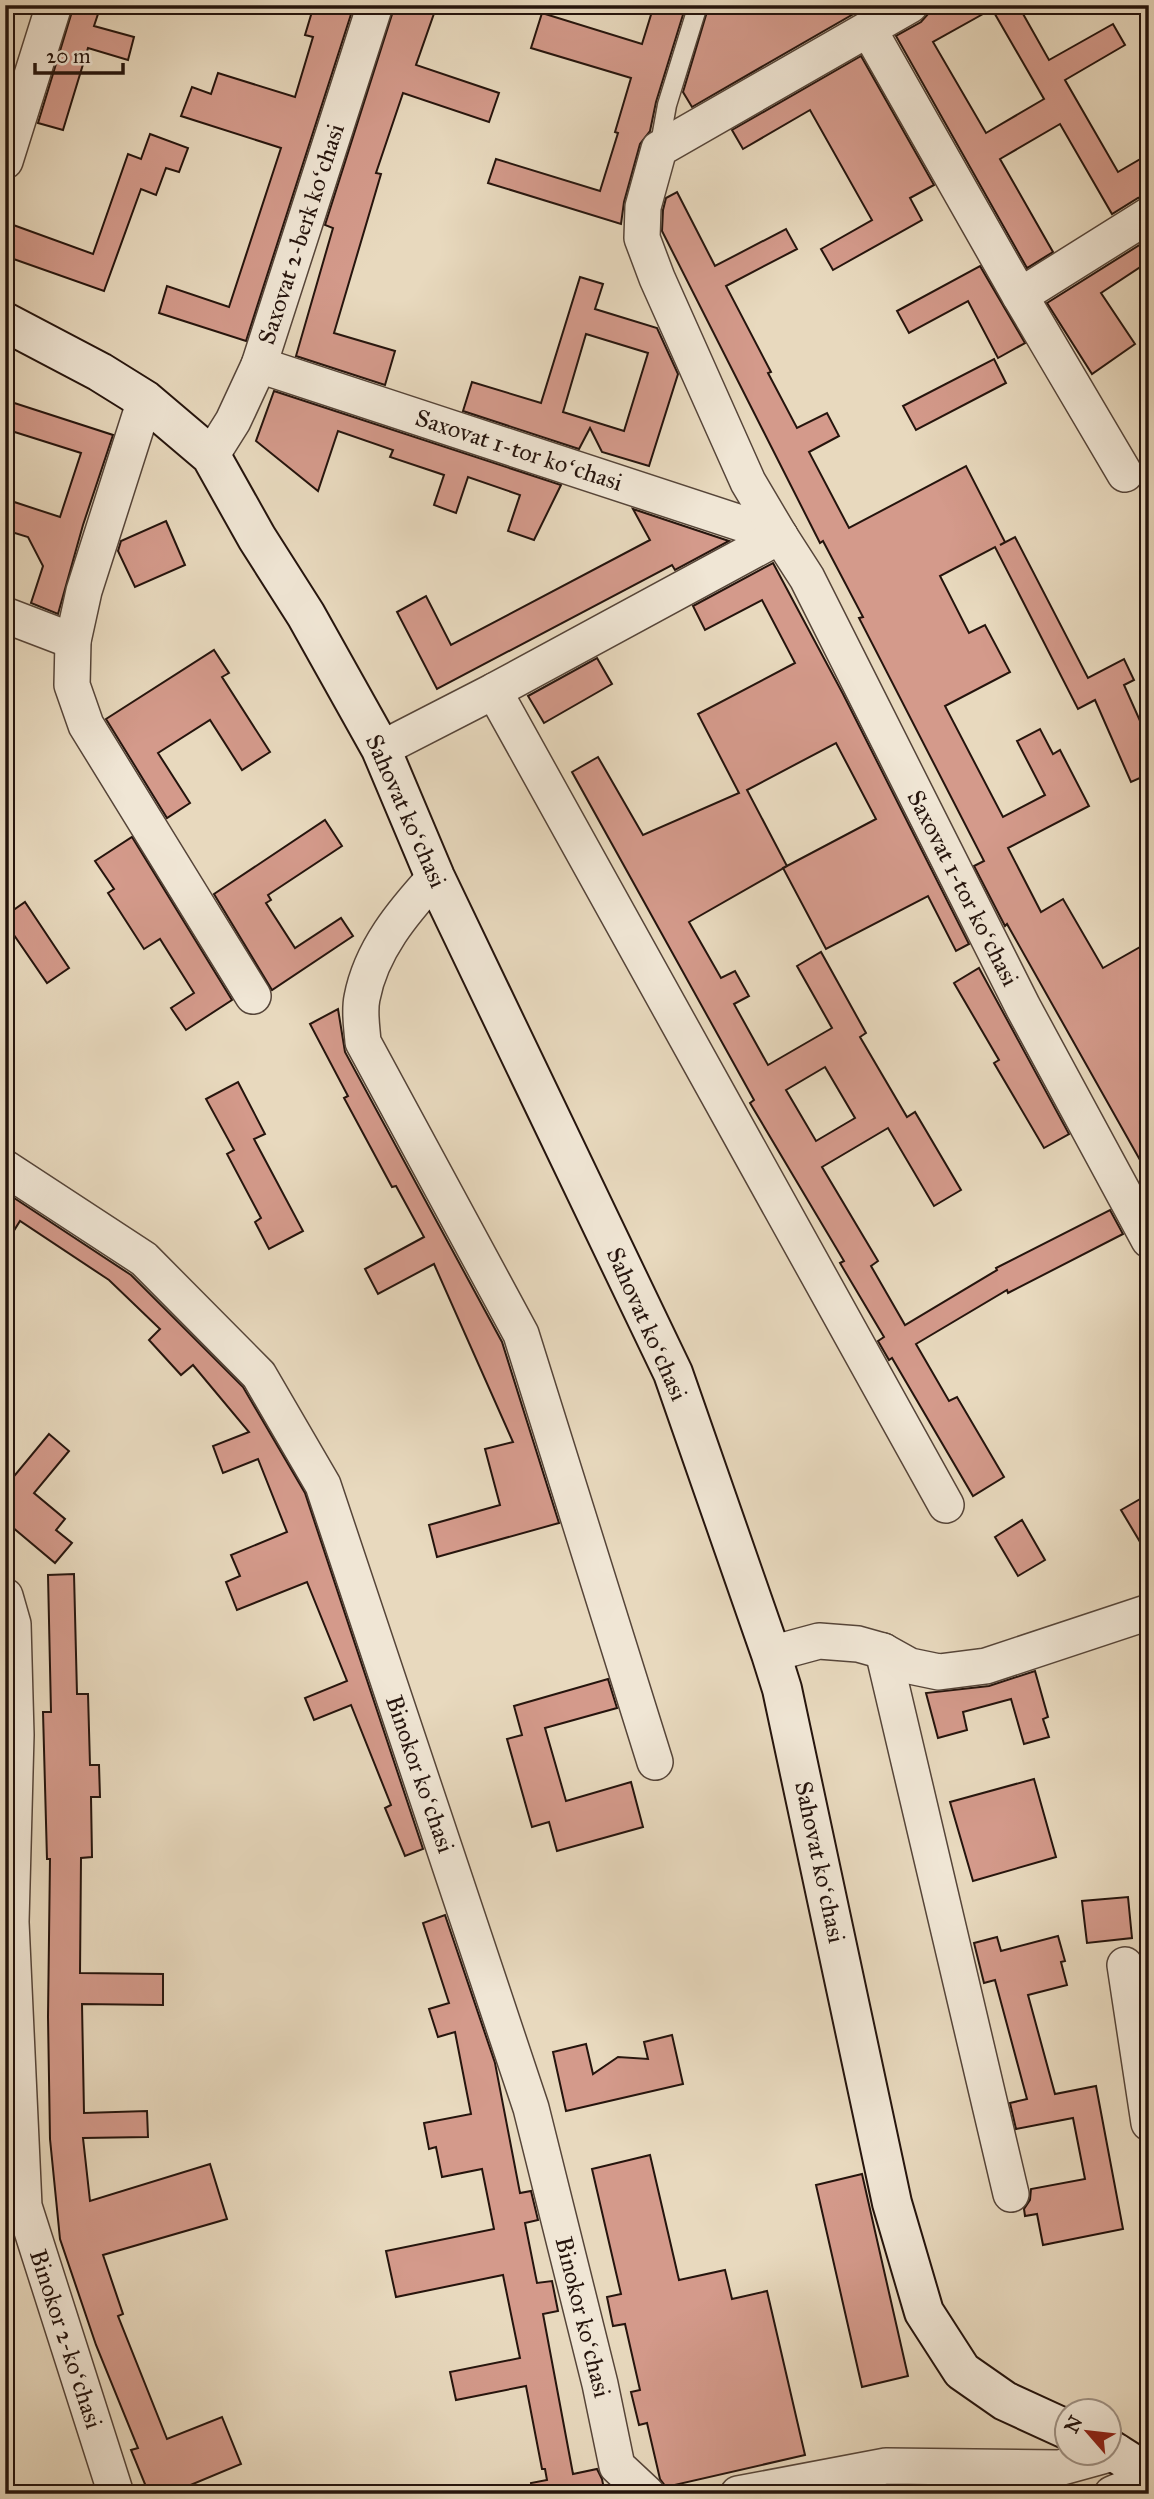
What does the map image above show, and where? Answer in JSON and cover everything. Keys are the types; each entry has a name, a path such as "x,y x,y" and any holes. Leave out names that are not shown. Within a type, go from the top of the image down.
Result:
{"street":[{"path":"5,161 54,5"},
{"name":"Saxovat 2-berk koʻchasi","path":"211,456 233,421 259,365 375,5"},
{"path":"381,749 780,536 748,482 657,278 642,238 643,207 659,149 910,5"},
{"path":"869,30 1125,474"},
{"path":"1020,296 1149,215"},
{"name":"Sahovat koʻchasi","path":"5,322 100,372 145,400 211,456 257,538 306,615 381,749 435,877 673,1373 771,1654 782,1689 892,2203 924,2312 962,2371 1005,2402 1052,2423"},
{"name":"Saxovat 1-tor koʻchasi","path":"259,365 780,536 807,578 1023,1007 1149,1240"},
{"path":"145,400 84,592 73,641 72,685 86,725 253,996"},
{"path":"5,615 73,641"},
{"path":"494,691 946,1505"},
{"path":"435,877 407,909 372,961 361,1001 363,1042 521,1334 655,1762"},
{"name":"Binokor koʻchasi","path":"5,1168 144,1259 259,1375 323,1485 531,2108 600,2384 617,2466 648,2494"},
{"name":"Binokor 2-koʻchasi","path":"5,1596 13,1624 16,1735 11,1922 24,2206 116,2494"},
{"path":"771,1654 819,1641 858,1644 883,1651 910,1665 939,1672 986,1666 1149,1612"},
{"path":"883,1651 1011,2194"},
{"path":"1125,1965 1149,2123"},
{"path":"1112,2494 1149,2476 1122,2456"},
{"path":"738,2494 886,2466 1052,2468"}],"lane":[{"path":"659,149 667,105 698,5"}],"building":[{"path":"74,5 101,5 94,26 134,37 128,60 88,48 63,130 38,123"},
{"path":"314,5 354,5 246,341 159,313 167,286 229,307 281,148 181,116 192,87 211,94 218,73 295,97 313,37 305,35"},
{"path":"395,5 437,5 416,65 499,93 489,122 403,93 376,173 381,174 334,333 395,351 385,385 296,356 333,228 325,225"},
{"path":"654,5 686,5 656,102 650,131 640,144 624,202 621,224 488,183 496,159 600,191 631,78 531,48 542,13 642,44"},
{"path":"709,5 869,5 692,107 683,92"},
{"path":"930,5 1018,5 1049,60 1113,24 1125,45 1065,80 1118,172 1149,154 1149,195 1138,198 1112,214 1060,124 1000,159 1053,252 1027,268 896,36 921,22 928,14","holes":["992,9 1044,99 986,133 933,42"]},
{"path":"861,56 934,185 910,198 922,220 833,270 821,249 872,220 810,110 743,149 732,130"},
{"path":"150,134 188,148 179,172 166,168 156,195 141,189 104,291 5,256 5,222 93,254 128,154 141,159"},
{"path":"677,192 715,266 786,229 797,249 726,286 797,428 827,413 839,436 809,452 849,528 966,466 1005,542 1000,545 1015,537 1088,678 1124,659 1134,680 1124,685 1149,741 1149,774 1131,782 1095,700 1078,709 995,547 940,576 969,633 985,625 1010,672 945,706 1003,817 1045,795 1017,741 1040,729 1053,754 1060,750 1089,806 1008,848 1041,912 1063,899 1103,968 1149,942 1149,1176 1007,924 1005,926 974,866 984,861 859,618 863,617 823,541 820,543 662,231 666,198"},
{"path":"1149,239 1149,277 1142,266 1101,293 1135,344 1092,374 1047,303"},
{"path":"980,266 1025,343 998,358 968,301 909,333 897,311"},
{"path":"580,277 603,284 595,309 657,328 678,374 649,466 602,452 590,428 579,449 463,411 472,382 541,403","holes":["586,334 648,353 624,431 563,412"]},
{"path":"994,359 1006,383 916,430 903,406"},
{"path":"274,391 561,485 534,540 508,531 520,495 468,477 456,513 434,505 444,475 390,457 393,450 338,431 318,491 256,441"},
{"path":"5,400 113,435 83,525 58,614 31,603 43,566 28,537 5,530 5,499 60,517 81,453 5,429"},
{"path":"633,509 729,541 675,570 672,565 437,689 397,612 426,596 451,645 650,540"},
{"path":"166,521 185,565 135,587 118,551 121,541"},
{"path":"773,563 843,694 969,944 956,951 928,896 826,949 783,868 689,922 721,978 735,971 749,996 734,1004 768,1065 832,1028 797,966 821,952 866,1033 860,1037 907,1117 915,1112 961,1190 934,1206 888,1128 822,1167 878,1261 871,1266 905,1325 997,1270 996,1268 1110,1210 1123,1234 1008,1293 1007,1290 916,1344 949,1401 957,1397 1004,1477 973,1496 892,1358 889,1360 878,1341 884,1337 840,1263 844,1261 750,1103 754,1100 572,772 598,757 643,835 739,793 698,714 795,663 762,600 705,630 693,606","holes":["836,743 876,819 787,866 747,790","825,1067 855,1118 816,1141 786,1090"]},
{"path":"214,650 229,673 222,677 270,752 242,770 210,720 158,753 190,803 167,818 106,719"},
{"path":"597,658 612,684 544,723 528,696"},
{"path":"325,820 342,846 268,895 271,900 266,903 295,948 341,918 353,936 272,990 214,894"},
{"path":"132,837 232,1000 186,1030 171,1008 194,993 160,939 144,949 108,893 114,889 95,861"},
{"path":"25,902 69,968 47,983 5,922 5,916"},
{"path":"979,968 1069,1134 1044,1148 994,1063 999,1060 954,983"},
{"path":"338,1009 345,1052 502,1342 559,1523 437,1557 429,1525 500,1505 485,1449 513,1442 434,1264 378,1294 365,1269 424,1237 396,1186 392,1187 344,1098 348,1096 310,1024"},
{"path":"238,1082 265,1134 254,1139 303,1231 269,1249 255,1222 261,1218 227,1154 234,1150 206,1099"},
{"path":"5,1192 131,1275 243,1387 305,1493 423,1849 405,1856 385,1808 391,1805 351,1705 314,1720 305,1698 347,1681 307,1582 237,1610 226,1582 240,1576 231,1555 287,1532 258,1459 223,1473 213,1446 249,1432 193,1365 181,1375 149,1340 160,1329 109,1280 20,1221 5,1245"},
{"path":"49,1434 69,1451 34,1493 65,1519 56,1530 72,1543 55,1563 5,1521 5,1487"},
{"path":"1149,1494 1149,1557 1121,1510"},
{"path":"1022,1520 1045,1560 1018,1576 995,1537"},
{"path":"74,1574 77,1694 88,1694 90,1765 99,1765 100,1797 91,1797 92,1857 81,1858 80,1973 163,1974 163,2005 82,2004 84,2113 147,2111 148,2137 83,2138 90,2201 210,2164 227,2219 103,2255 123,2314 118,2316 167,2439 222,2417 241,2464 169,2494 149,2494 131,2450 138,2448 96,2345 60,2239 50,2139 50,1859 47,1859 43,1712 51,1712 48,1575"},
{"path":"1035,1671 1048,1717 1043,1719 1049,1737 1024,1744 1011,1699 963,1712 967,1730 938,1738 926,1693 989,1686"},
{"path":"608,1679 617,1708 545,1728 566,1801 631,1782 643,1827 557,1851 549,1822 532,1827 507,1739 522,1735 514,1706"},
{"path":"1034,1779 1056,1857 973,1881 950,1802"},
{"path":"1128,1897 1132,1938 1087,1943 1082,1901"},
{"path":"445,1915 495,2063 520,2193 531,2191 538,2220 525,2223 537,2283 552,2281 558,2311 543,2314 573,2474 597,2469 605,2494 532,2494 531,2483 547,2480 545,2469 542,2469 526,2386 456,2400 450,2372 520,2358 503,2275 396,2297 386,2251 494,2229 482,2169 442,2177 436,2147 429,2149 424,2123 471,2114 455,2032 438,2037 429,2009 449,2003 423,1923"},
{"path":"1058,1936 1065,1961 1061,1962 1067,1985 1028,1995 1055,2094 1096,2086 1123,2229 1043,2245 1037,2214 1025,2216 1024,2209 1030,2200 1031,2189 1085,2179 1073,2118 1016,2129 1010,2103 1027,2099 995,1980 984,1983 974,1943 997,1937 1001,1951"},
{"path":"672,2035 683,2084 566,2111 553,2052 586,2044 593,2074 618,2057 648,2059 644,2042"},
{"path":"650,2155 679,2280 725,2270 732,2299 767,2291 805,2455 666,2487 660,2479 647,2423 639,2425 631,2392 640,2390 625,2324 613,2326 607,2297 621,2294 592,2169"},
{"path":"862,2174 908,2376 862,2387 816,2185"}]}
